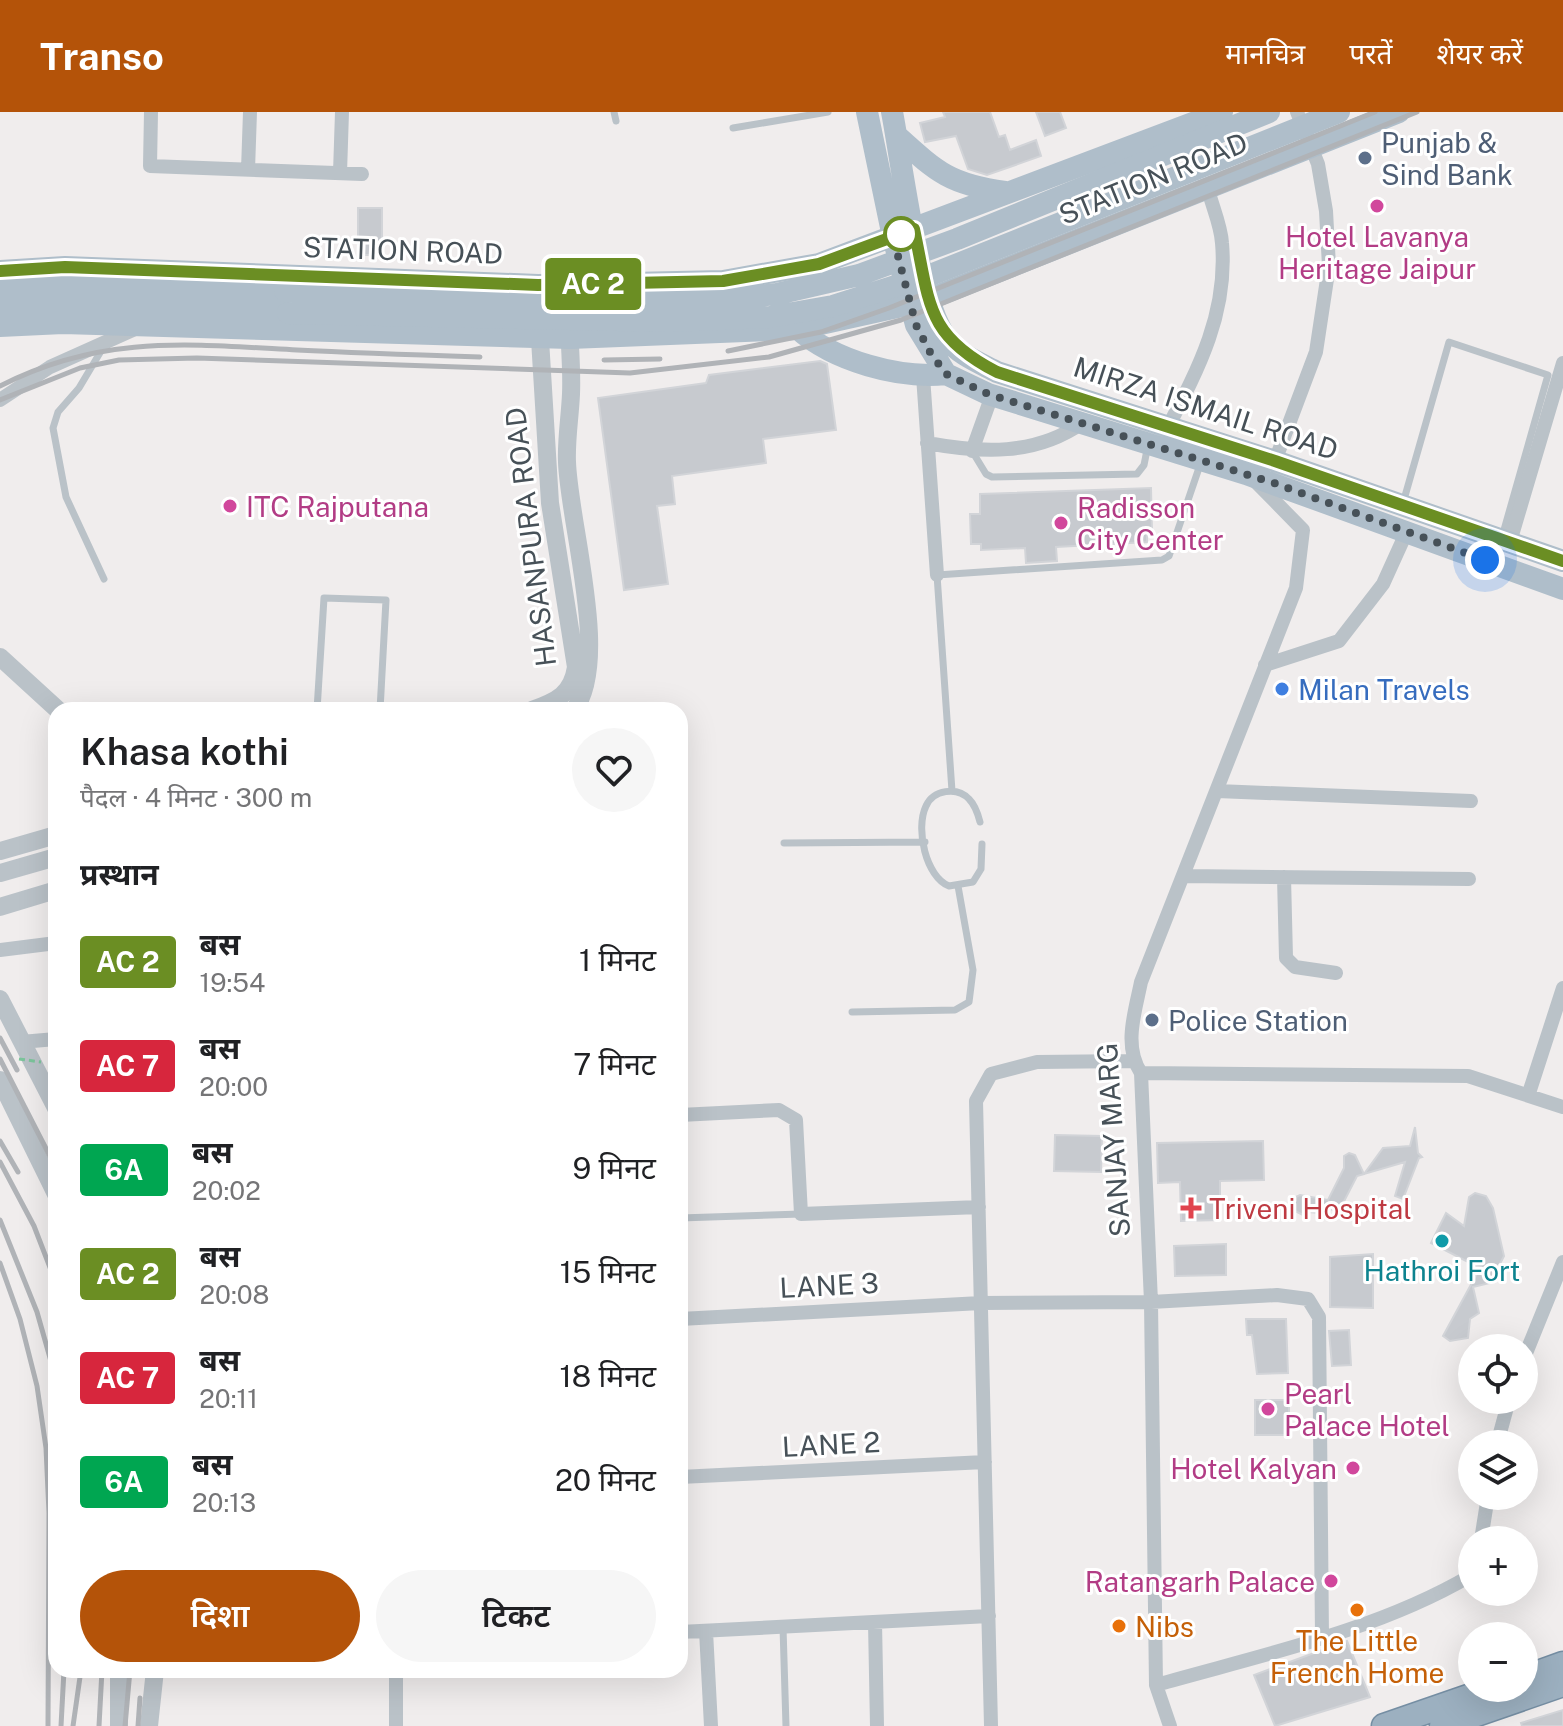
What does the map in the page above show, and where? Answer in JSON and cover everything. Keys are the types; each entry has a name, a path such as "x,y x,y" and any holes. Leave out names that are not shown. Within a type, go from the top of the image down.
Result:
{"highway":[{"path":"1538,1673 1563,1664"},
{"path":"1442,1726 1563,1684"},
{"path":"1384,1726 1458,1700"}],"main road":[{"path":"867,112 903,233"},
{"path":"892,112 903,233"},
{"name":"STATION ROAD","path":"0,271 65,267 568,286 723,281 819,264 1010,193 1192,118 1222,112"},
{"path":"0,287 618,301 726,299 777,294 859,275 957,239 1269,112"},
{"path":"0,309 34,306 666,321 770,317 833,306 933,274 1339,112"},
{"name":"STATION ROAD","path":"0,326 141,326 570,338 798,329 920,302 1399,112"},
{"path":"896,135 938,173 966,187 1010,193"},
{"name":"MIRZA ISMAIL ROAD","path":"903,233 920,302 923,339 946,374 992,395 1246,474 1563,589"},
{"name":"MIRZA ISMAIL ROAD","path":"920,302 947,339 966,356 997,372 1275,461 1563,561"},
{"path":"798,329 813,342 855,359 923,376 946,374"}],"street":[{"path":"151,112 150,166 362,174"},
{"path":"248,170 250,112"},
{"path":"340,173 342,112"},
{"path":"1275,461 1316,352 1326,291 1326,211 1311,147 1297,112"},
{"path":"1168,427 1207,352 1221,300 1222,242 1208,189"},
{"name":"HASANPURA ROAD","path":"538,285 550,503 576,667 574,683 566,695 550,702"},
{"name":"HASANPURA ROAD","path":"568,286 572,391 567,462 590,670 580,702"},
{"path":"0,400 50,367 141,326"},
{"path":"1506,541 1563,363"},
{"path":"923,376 937,575"},
{"path":"972,451 992,395"},
{"path":"927,443 972,451 1020,449 1067,434 1082,423"},
{"name":"SANJAY MARG","path":"1170,1726 1156,1685 1151,1302 1131,1028 1141,982 1296,588 1303,530 1246,474"},
{"path":"1265,665 1339,641 1383,584 1407,531"},
{"path":"0,657 49,702"},
{"path":"1217,791 1471,801"},
{"path":"0,851 48,837"},
{"path":"0,873 48,859"},
{"path":"1184,876 1469,879"},
{"path":"1284,877 1286,958 1295,967 1336,973"},
{"path":"0,894 48,880"},
{"path":"0,907 48,892"},
{"path":"0,950 48,944"},
{"path":"1529,1093 1563,988"},
{"path":"0,999 20,1051 48,1095"},
{"path":"20,1051 48,1042"},
{"path":"991,1726 976,1101 991,1074 1037,1062 1468,1076 1529,1093 1563,1107"},
{"path":"0,1080 48,1178"},
{"path":"688,1115 779,1110 796,1120 801,1214 979,1207"},
{"path":"1534,1334 1563,1262"},
{"name":"LANE 3","path":"688,1319 981,1303 1151,1302 1293,1295 1308,1299 1317,1308 1322,1637"},
{"name":"LANE 2","path":"688,1477 985,1462"},
{"path":"1156,1685 1322,1637 1438,1594 1458,1581"},
{"path":"688,1632 989,1616"},
{"path":"875,1622 877,1726"},
{"path":"706,1631 711,1726"},
{"path":"119,1678 119,1726"},
{"path":"149,1726 154,1678"},
{"path":"396,1678 396,1726"}],"lane":[{"path":"614,112 616,121"},
{"path":"733,128 828,112"},
{"path":"104,579 66,497 53,428 58,412 79,388 106,342"},
{"path":"1402,505 1449,342 1548,375 1506,541"},
{"path":"972,451 986,474 992,477 1137,474 1144,465 1148,443"},
{"path":"952,791 937,575 1162,560 1169,556 1202,460"},
{"path":"318,702 324,598 386,600 380,702"},
{"path":"980,822 969,799 952,791 933,797 926,806 925,842 935,877 949,886 958,886 978,877 982,844"},
{"path":"784,843 925,842"},
{"path":"852,1012 955,1010 969,1002 973,970 958,886"},
{"path":"688,1218 801,1214"},
{"path":"783,1627 786,1726"}],"path":[{"path":"20,1051 41,1062"}],"building":[{"path":"943,112 990,112 999,137 1005,135 1010,150 1036,140 1041,156 987,175 968,169 956,136 925,142 920,123 945,117"},
{"path":"1036,112 1060,112 1066,128 1045,136"},
{"path":"358,208 382,208 382,255 358,255"},
{"path":"820,361 827,364 836,430 763,439 766,463 672,476 675,504 657,506 668,584 624,590 598,398 706,383 709,375"},
{"name":"Radisson City Center","path":"1151,488 1152,532 1147,532 1147,542 1056,547 1057,561 1026,563 1025,548 981,550 981,544 971,544 970,514 980,514 980,494"},
{"path":"1415,1127 1418,1153 1422,1157 1403,1199 1395,1196 1405,1162 1364,1174 1383,1148 1410,1146"},
{"path":"1055,1135 1102,1136 1101,1172 1054,1171"},
{"path":"1263,1141 1264,1180 1220,1181 1220,1220 1181,1221 1180,1182 1158,1183 1157,1143"},
{"path":"1349,1153 1355,1155 1364,1174 1357,1176 1338,1213 1329,1208 1329,1214 1309,1212 1305,1216 1293,1210 1291,1199 1300,1195 1328,1200 1344,1168 1344,1156"},
{"path":"1475,1193 1486,1196 1493,1208 1504,1256 1490,1283 1473,1287 1479,1313 1470,1319 1468,1334 1458,1334 1458,1340 1450,1341 1443,1336 1480,1268 1431,1243 1446,1213 1464,1226 1469,1197"},
{"path":"1226,1244 1226,1275 1175,1276 1174,1246"},
{"path":"1373,1254 1373,1308 1330,1307 1330,1257"},
{"path":"1246,1319 1286,1319 1288,1373 1257,1374 1252,1335 1247,1335"},
{"path":"1349,1330 1351,1365 1332,1366 1329,1331"},
{"path":"1255,1400 1289,1400 1289,1435 1255,1435"},
{"path":"1347,1641 1370,1697 1275,1726 1254,1675"},
{"path":"1563,1710 1563,1726 1522,1726 1521,1723"}],"railway":[{"path":"728,351 821,332 889,308 1375,112"},
{"path":"0,400 80,368 119,360 197,358 630,373 769,357 901,320 1417,112"},
{"path":"0,386 37,369 74,358 146,346 219,346 480,357"},
{"path":"604,360 660,359"},
{"path":"0,1038 17,1070"},
{"path":"0,1059 48,1152"},
{"path":"0,1141 18,1172"},
{"path":"0,1162 34,1226 48,1262"},
{"path":"0,1220 37,1312 48,1351"},
{"path":"0,1263 20,1319 37,1386 46,1448 48,1491"},
{"path":"48,1678 48,1726"},
{"path":"61,1726 64,1678"},
{"path":"73,1726 80,1678"},
{"path":"99,1726 102,1678"},
{"path":"125,1726 129,1678"},
{"path":"138,1726 140,1698"}],"bus line":[{"path":"0,271 65,267 568,286 723,281 819,264 914,229 929,299 947,339 966,356 997,372 1275,461 1563,561"}],"place":[{"name":"Punjab & Sind Bank","path":"1365,158"},
{"name":"Hotel Lavanya Heritage Jaipur","path":"1377,206"},
{"name":"ITC Rajputana","path":"230,506"},
{"name":"Radisson City Center","path":"1061,523"},
{"name":"Milan Travels","path":"1282,689"},
{"name":"Police Station","path":"1152,1020"},
{"name":"Triveni Hospital","path":"1191,1208"},
{"name":"Hathroi Fort","path":"1442,1241"},
{"name":"Pearl Palace Hotel","path":"1268,1409"},
{"name":"Hotel Kalyan","path":"1353,1468"},
{"name":"Ratangarh Palace","path":"1331,1581"},
{"name":"The Little French Home","path":"1357,1610"},
{"name":"Nibs","path":"1119,1626"}],"route":[{"path":"901,234 893,237 916,325 946,374 988,394 1322,499 1485,560"}]}
